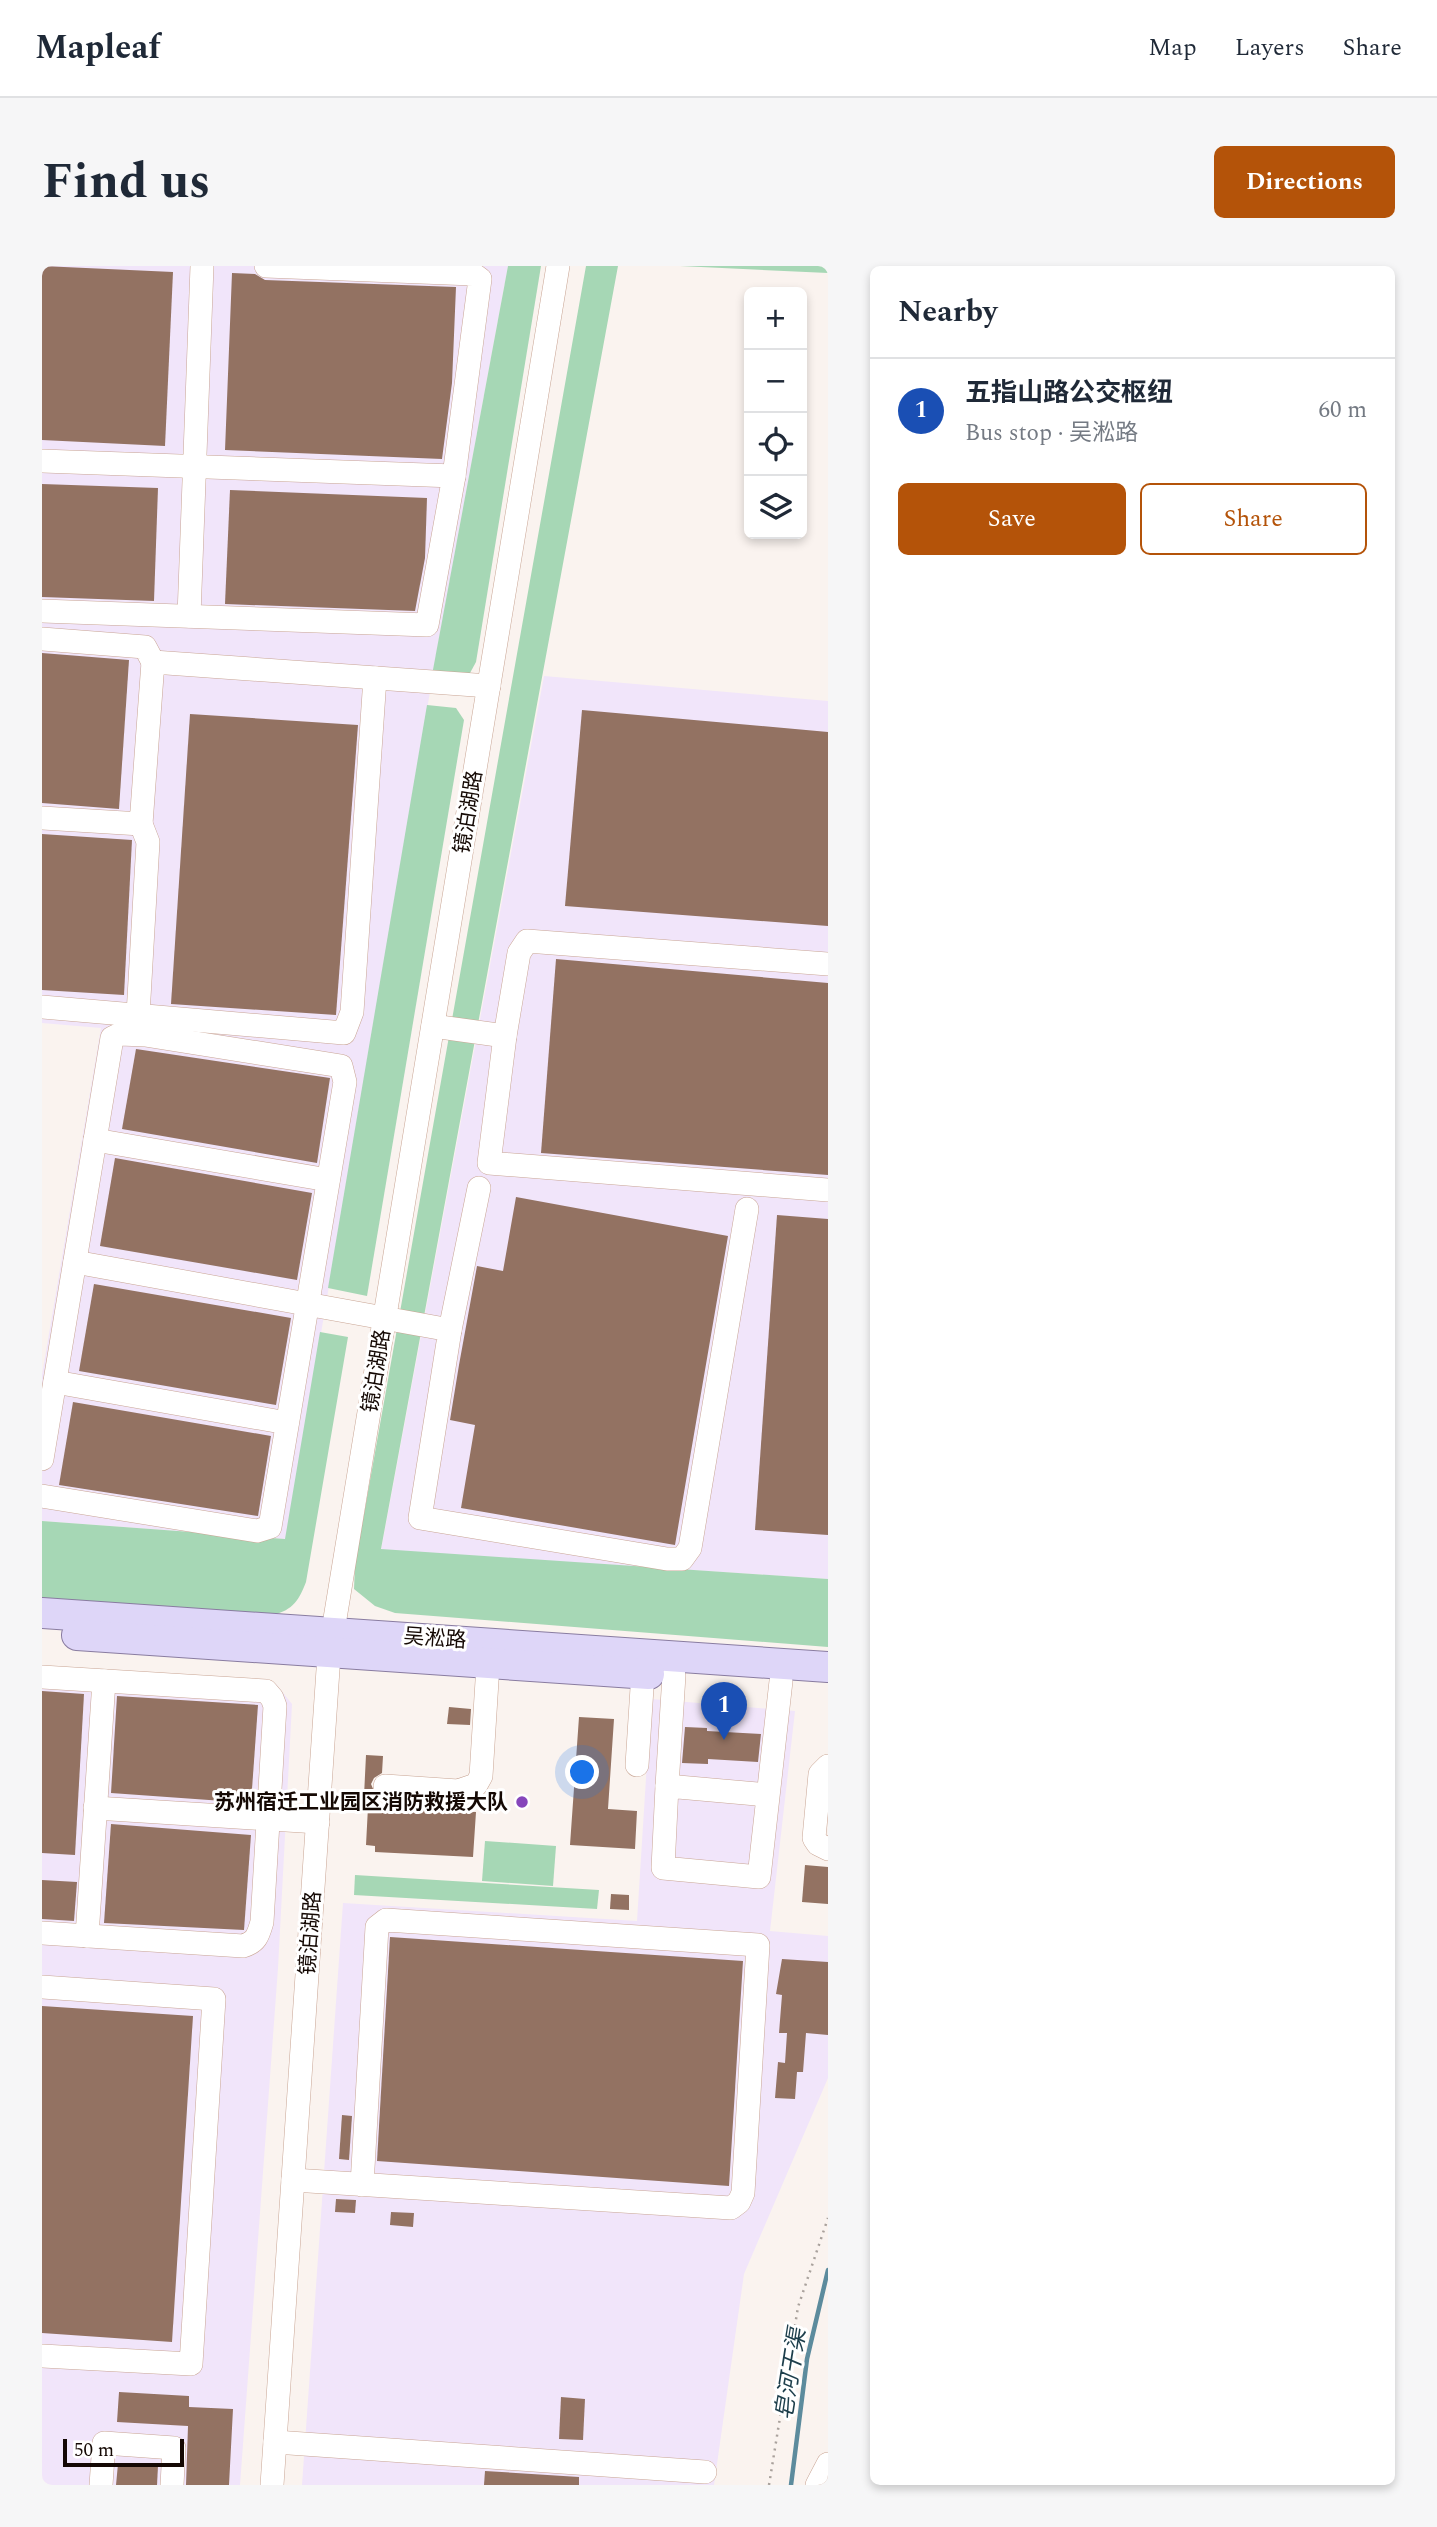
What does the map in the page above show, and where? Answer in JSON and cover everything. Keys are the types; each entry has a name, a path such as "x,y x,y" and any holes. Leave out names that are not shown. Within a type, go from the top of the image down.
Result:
{"main road":[{"name":"吴淞路","path":"42,1613 331,1643 488,1665 828,1667"},
{"name":"吴淞路","path":"42,1633 331,1643 644,1664 674,1675 828,1685"}],"street":[{"path":"189,616 202,266"},
{"path":"42,611 427,625 454,476 481,290 480,279 473,274 266,266"},
{"name":"镜泊湖路","path":"272,2485 331,1643 558,266"},
{"path":"42,461 454,476"},
{"path":"42,639 145,647 153,662 141,824 148,842 138,1015"},
{"path":"153,662 489,686"},
{"path":"42,1007 344,1033 352,1012 375,678"},
{"path":"42,818 141,824"},
{"path":"828,964 527,941 519,953 505,1036 489,1163 828,1190"},
{"path":"433,1026 505,1036"},
{"path":"42,1459 112,1038 120,1034 145,1035 330,1062 341,1066 345,1082 270,1527 257,1531 42,1496"},
{"path":"95,1140 328,1180"},
{"path":"479,1188 450,1330 420,1518 667,1559 682,1559 690,1548 747,1209"},
{"path":"75,1262 450,1330"},
{"path":"55,1382 287,1423"},
{"path":"637,1765 644,1664"},
{"path":"385,1786 458,1791 476,1785 481,1776 488,1665"},
{"path":"674,1675 663,1868 759,1877 781,1681"},
{"path":"42,1677 266,1691 275,1706 262,1923 258,1937 252,1943 243,1946 42,1933"},
{"path":"87,1936 104,1681"},
{"path":"828,1766 820,1774 814,1838 818,1844 828,1849"},
{"path":"667,1786 768,1795"},
{"path":"95,1808 318,1822"},
{"path":"293,2180 362,2185 731,2208 740,2202 743,2193 758,1945 386,1920 377,1927 362,2185"},
{"path":"42,1987 214,1999 191,2364 42,2356"},
{"path":"275,2442 705,2472"},
{"path":"101,2485 104,2443 174,2448 172,2485"},
{"path":"817,2485 828,2464"}],"path":[{"path":"769,2485 796,2319 828,2218"}],"shaded area":[{"path":"42,266 508,266 440,633 286,1539 42,1521 42,1375 101,1028 42,1023"},
{"path":"544,676 828,701 828,1579 381,1550"},
{"path":"42,1668 276,1684 292,1704 278,1968 240,2485 42,2485"},
{"path":"651,1699 795,1711 770,1931 828,1936 828,2078 744,2274 714,2485 302,2485 343,1903 637,1921"}],"green space":[{"path":"508,266 541,266 476,662 470,673 456,676 432,675"},
{"path":"586,266 618,266 381,1549 828,1579 828,1647 395,1613 375,1606 354,1589 355,1565"},
{"path":"680,266 828,266 828,273"},
{"path":"427,705 456,708 464,720 367,1296 328,1288"},
{"path":"320,1332 348,1337 306,1582 293,1605 283,1612 269,1616 42,1602 42,1521 285,1539"},
{"path":"485,1841 556,1846 553,1886 482,1881"},
{"path":"355,1875 599,1890 597,1909 354,1895"}],"building":[{"path":"42,266 173,272 165,446 42,440"},
{"path":"232,273 255,274 265,280 456,287 452,383 442,459 225,450"},
{"path":"42,484 158,488 154,601 42,597"},
{"path":"230,490 427,498 425,558 415,611 225,604"},
{"path":"42,653 129,660 119,809 42,803"},
{"path":"582,710 828,732 828,926 565,906"},
{"path":"190,714 358,725 336,1015 171,1004"},
{"path":"42,834 132,840 124,995 42,990"},
{"path":"556,959 828,983 828,1175 541,1153"},
{"path":"136,1049 330,1078 317,1163 122,1129"},
{"path":"115,1158 312,1193 297,1280 100,1246"},
{"path":"516,1197 728,1236 675,1545 461,1508 475,1425 450,1420 459,1365 477,1266 503,1271"},
{"path":"777,1215 828,1219 828,1535 755,1530"},
{"path":"94,1284 291,1318 276,1405 79,1371"},
{"path":"73,1402 271,1436 258,1516 59,1485"},
{"path":"42,1691 84,1694 75,1855 42,1853"},
{"path":"117,1696 258,1705 251,1803 111,1793"},
{"path":"449,1707 471,1709 470,1725 447,1724"},
{"path":"579,1717 614,1719 608,1809 637,1811 635,1849 570,1845"},
{"path":"685,1727 761,1734 758,1762 708,1759 708,1764 682,1763"},
{"path":"366,1755 383,1756 382,1773 374,1778 371,1784 376,1796 364,1796"},
{"path":"368,1807 476,1812 473,1857 375,1852 375,1846 366,1845"},
{"path":"111,1824 251,1835 244,1930 104,1923"},
{"path":"805,1865 828,1867 828,1904 802,1902"},
{"path":"42,1880 77,1882 74,1921 42,1919"},
{"path":"611,1894 629,1895 629,1910 610,1909"},
{"path":"390,1937 743,1961 729,2186 377,2161"},
{"path":"782,1959 828,1962 828,2035 806,2033 803,2072 797,2072 795,2099 775,2098 778,2062 785,2063 787,2033 779,2033 782,1995 776,1994"},
{"path":"42,2006 193,2016 172,2342 42,2333"},
{"path":"342,2115 352,2116 349,2160 339,2159"},
{"path":"336,2199 356,2200 355,2213 335,2212"},
{"path":"391,2212 414,2213 413,2227 390,2225"},
{"path":"119,2392 189,2396 189,2407 233,2409 229,2485 186,2485 188,2426 117,2422"},
{"path":"561,2397 585,2399 583,2440 559,2439"},
{"path":"118,2464 158,2466 157,2485 116,2485"},
{"path":"485,2471 579,2477 579,2485 484,2485"}],"waterway":[{"name":"皂河干渠","path":"791,2485 807,2359 828,2270"}],"place":[{"name":"五指山路公交枢纽","path":"724,1740"},
{"name":"苏州宿迁工业园区消防救援大队","path":"522,1802"}]}
